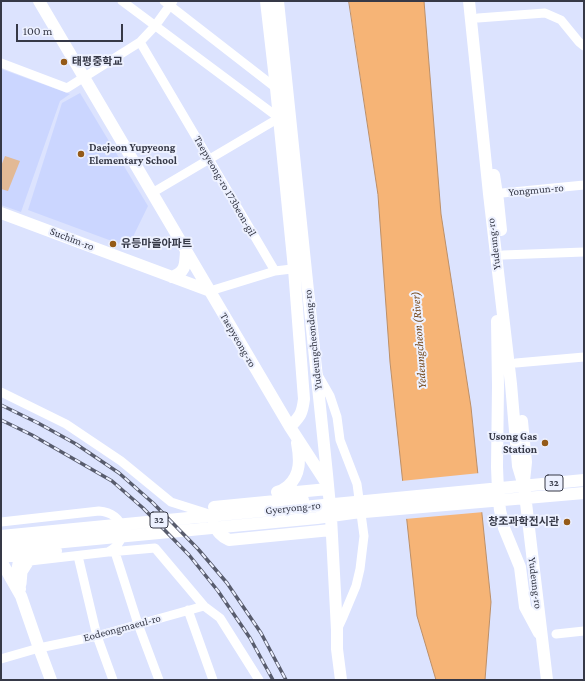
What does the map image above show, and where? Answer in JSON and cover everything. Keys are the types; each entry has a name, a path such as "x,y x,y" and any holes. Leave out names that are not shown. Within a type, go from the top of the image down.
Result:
{"main road":[{"name":"Taepyeong-ro","path":"39,1 290,427 328,487"},
{"name":"Yudeungcheondong-ro","path":"266,1 279,118 316,370 330,504 337,649 341,680"},
{"name":"Yudeungcheondong-ro","path":"278,1 300,268 304,400 303,412 290,427"},
{"name":"Yudeung-ro","path":"468,1 493,194 503,255 516,363 526,462 524,486 525,498 547,680"},
{"name":"Yudeung-ro","path":"476,1 494,179 493,194 500,298 511,384 518,466 524,486"},
{"name":"Suchim-ro","path":"1,213 210,291"},
{"path":"172,277 180,274 185,265 186,251"},
{"path":"500,298 496,324 498,386 497,467 500,510 504,528 520,567 525,607 542,639"},
{"path":"269,494 282,491 297,475 300,457 297,438"},
{"name":"Gyeryong-ro","path":"1,548 331,517 505,493 524,486 584,480"},
{"path":"328,487 235,497 220,504 214,516 214,523 216,530 222,537 229,540 331,530"},
{"name":"Gyeryong-ro","path":"1,536 353,501 505,493 525,498 584,493"},
{"path":"1,528 286,500 301,500 312,502 317,505"},
{"path":"1,557 25,557 312,524 317,518"},
{"path":"25,557 17,572 21,596 51,680"},
{"path":"1,561 21,596"}],"street":[{"path":"122,1 279,118 152,193"},
{"path":"1,63 67,88 140,42 155,26 169,2 276,88"},
{"path":"478,18 545,13 561,20 584,46"},
{"name":"Taepyeong-ro 173beon-gil","path":"140,42 275,271"},
{"name":"Yongmun-ro","path":"493,194 584,186"},
{"path":"503,255 584,252"},
{"path":"210,291 275,271 300,268"},
{"path":"516,363 584,358"},
{"path":"316,370 330,396 340,440 357,484 364,536 360,569 356,586 337,630"},
{"path":"1,392 66,424 121,461 171,502 214,516"},
{"path":"1,522 99,511 106,512 112,514 117,519 122,531 121,538 114,549"},
{"path":"25,557 78,556 114,549 155,548 204,606 220,618 259,680"},
{"path":"114,549 138,624 159,680"},
{"path":"78,556 97,636 113,680"},
{"name":"Eodeongmaeul-ro","path":"1,659 39,648 97,636 204,606"},
{"path":"188,610 213,680"},
{"path":"556,634 584,631"}],"shaded area":[{"path":"1,69 70,94 60,101 21,212 1,205"},
{"name":"Daejeon Yupyeong Elementary School","path":"80,93 148,206 128,247 28,210 62,103"},
{"path":"5,156 20,161 8,191 1,189 1,166"}],"water":[{"name":"Yedeungcheon (River)","path":"349,1 424,1 441,214 471,407 491,602 485,680 436,680 417,616 390,362 378,195"}],"pier":[{"path":"480,473 484,512 405,519 401,481"}],"railway":[{"path":"1,405 76,444 119,473 153,503 198,549 227,583 261,633 286,680"},
{"path":"1,420 32,435 112,481 143,508 189,555 218,591 250,638 273,680"}],"place":[{"name":"태평중학교","path":"64,62"},
{"name":"Daejeon Yupyeong Elementary School","path":"81,154"},
{"name":"유등마을아파트","path":"113,244"},
{"name":"Usong Gas Station","path":"545,443"},
{"name":"창조과학전시관","path":"567,522"}]}
